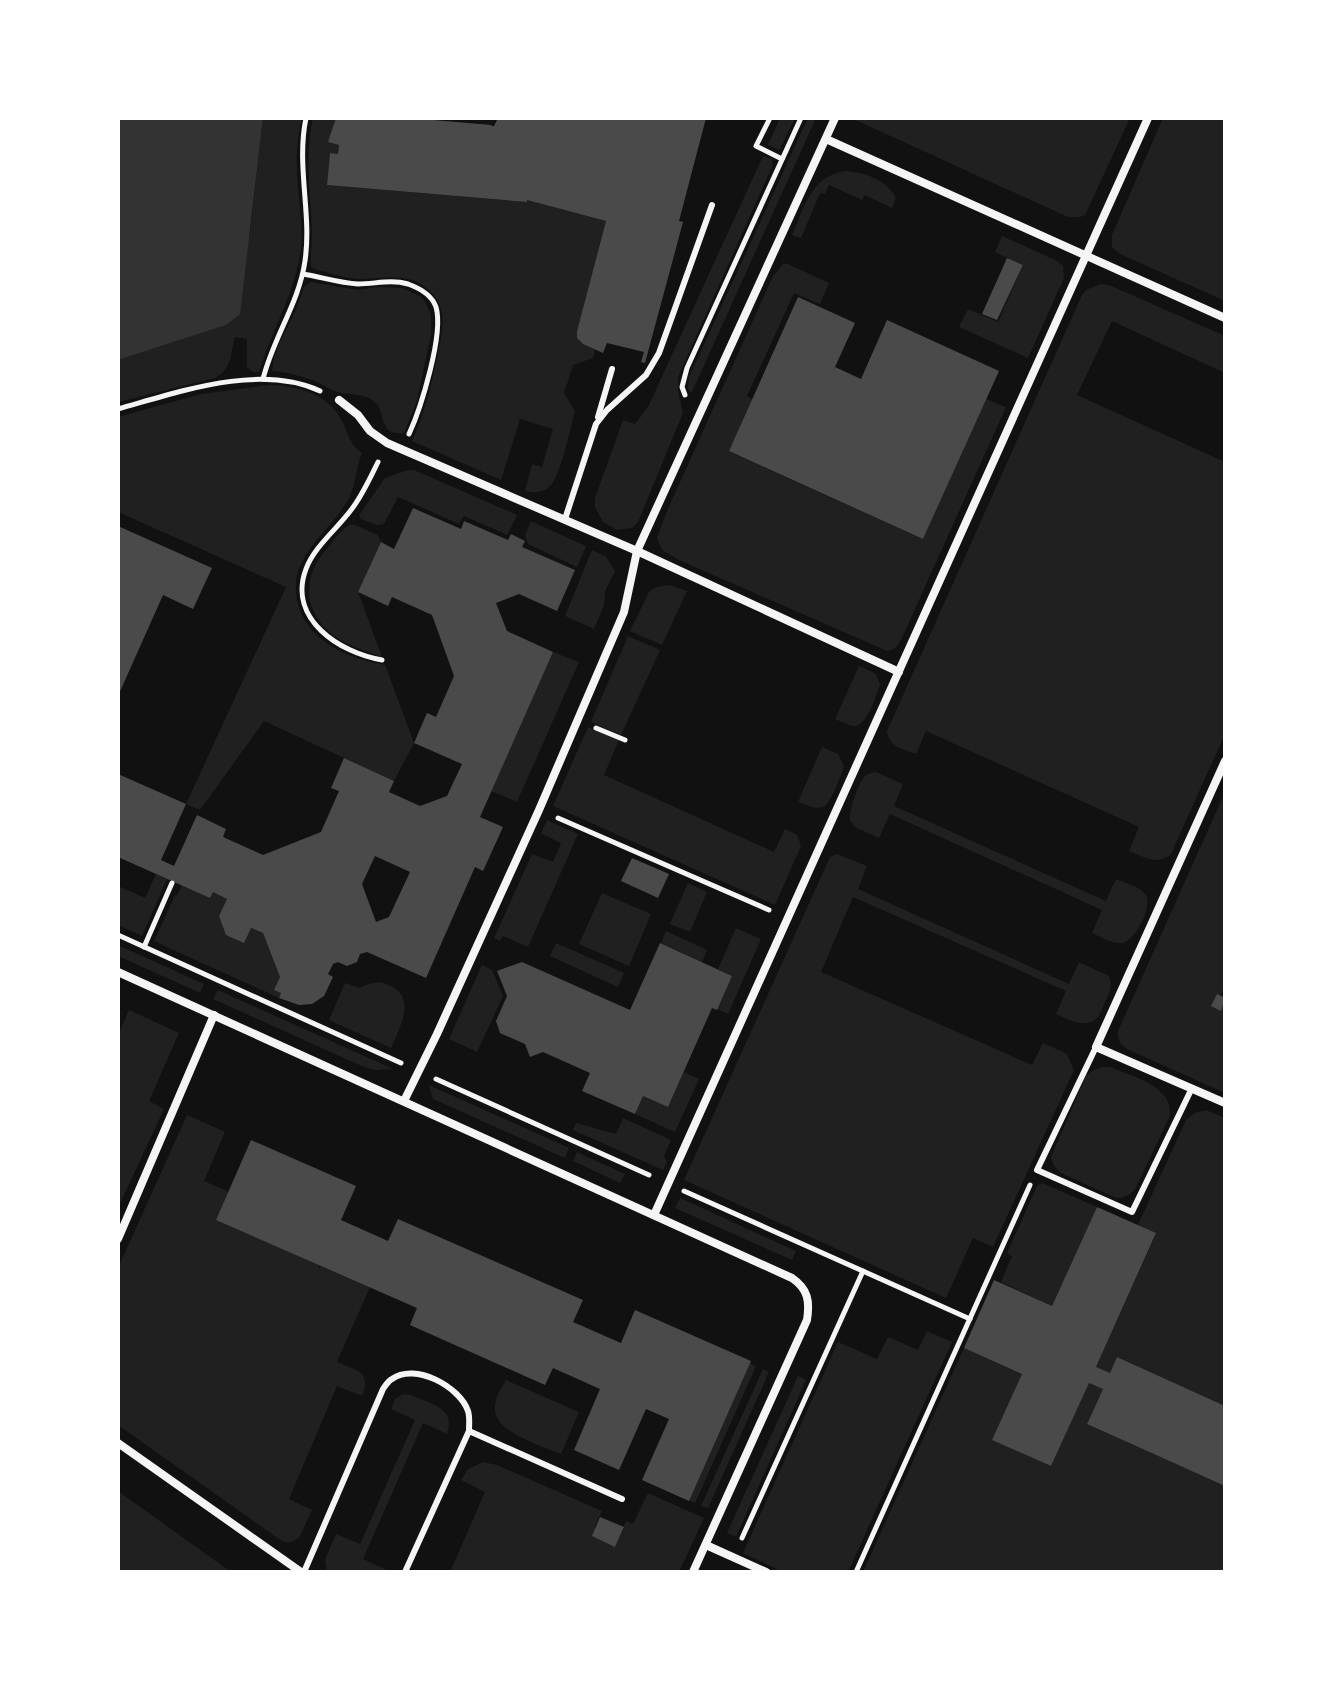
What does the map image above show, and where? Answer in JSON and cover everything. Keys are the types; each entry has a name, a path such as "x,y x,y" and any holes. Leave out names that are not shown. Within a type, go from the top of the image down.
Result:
{"street":[{"path":"404,1101 539,810 624,612 637,551 835,118"},
{"path":"654,1215 1148,118"},
{"path":"826,139 1225,318"},
{"path":"339,400 358,415 370,431 387,443 637,551 899,672"},
{"path":"1225,761 1096,1047 1225,1103"},
{"path":"118,972 792,1278 803,1288 808,1297 807,1320 693,1572"},
{"path":"118,1239 214,1015"},
{"path":"118,1443 302,1572"},
{"path":"706,1545 766,1572"}],"lane":[{"path":"596,424 654,364 712,205"},
{"path":"565,519 612,369"},
{"path":"1096,1047 1037,1170 1132,1212 1192,1088"},
{"path":"302,1572 383,1389 392,1378 404,1374 437,1380 451,1388 463,1401 469,1414 469,1431 405,1572"},
{"path":"469,1431 622,1499"}],"path":[{"path":"263,379 303,274 306,234 303,148 306,118"},
{"path":"770,118 756,146 782,159"},
{"path":"703,407 686,397 683,380 801,118"},
{"path":"303,274 352,283 400,282 421,290 433,301 436,329 423,397 409,436 400,448"},
{"path":"118,409 197,388 263,379 294,381 339,400"},
{"path":"382,660 356,653 323,634 307,611 302,598 302,582 307,566 352,510 387,443"},
{"path":"577,721 625,740"},
{"path":"539,810 788,918"},
{"path":"144,947 172,883"},
{"path":"118,935 970,1319"},
{"path":"856,1572 1037,1170"},
{"path":"734,1557 863,1271"}],"shaded area":[{"path":"118,118 263,118 240,314 226,325 118,360"},
{"path":"263,118 302,118 297,179 302,233 297,270 259,372 247,367 247,339 235,337 228,365 215,378 118,402 118,360 226,325 250,232"},
{"path":"313,118 336,118 329,142 339,145 338,154 330,153 327,185 527,200 606,221 577,331 579,341 595,350 593,358 573,365 564,393 575,411 558,473 547,488 538,492 525,491 532,464 542,467 553,429 520,419 501,480 412,441 433,375 442,331 441,309 430,291 412,280 394,277 351,278 311,267 308,162"},
{"path":"780,118 795,118 780,149 777,149 768,145"},
{"path":"808,118 816,118 690,392 689,377"},
{"path":"851,118 1130,118 1085,215 1068,217"},
{"path":"1163,118 1225,118 1225,301 1120,254 1112,247 1112,235"},
{"path":"763,156 772,159 772,167 678,377 683,413 638,522 632,528 617,530 603,522 595,507 595,498 623,420 635,424 648,407"},
{"path":"845,171 867,175 887,186 896,198 892,208 865,195 862,200 829,185 825,194 820,193 801,238 792,235 816,187 833,174"},
{"path":"1002,236 1063,266 1064,278 1028,358 959,327 968,309 998,322 1023,265 995,252"},
{"path":"783,264 829,283 820,304 794,293 747,396 752,399 730,452 923,539 986,399 1006,407 901,640 896,647 887,651 679,560 662,550 657,538 773,276"},
{"path":"311,282 358,290 402,288 420,296 425,302 431,315 431,334 417,401 404,433 395,433 386,427 378,406 370,398 342,393 315,381 272,371 280,342 304,287"},
{"path":"1101,284 1225,336 1225,373 1112,321 1077,395 1225,462 1225,734 1171,854 1161,859 1151,859 1129,851 1139,827 926,731 916,754 894,744 887,731 1082,295"},
{"path":"270,385 291,387 321,398 336,412 352,443 362,453 348,500 311,547 299,568 297,600 309,627 330,646 357,658 385,665 414,743 394,781 264,721 200,810 186,804 286,587 118,512 118,417 201,394"},
{"path":"408,470 517,515 507,535 464,516 459,524 398,497 384,524 377,525 361,519 359,515 385,478"},
{"path":"531,521 586,546 577,567 528,544 525,535"},
{"path":"349,525 378,535 381,542 358,592 382,657 342,641 330,632 321,623 310,601 311,576 316,564"},
{"path":"592,550 606,557 615,571 605,591 604,605 594,629 565,616"},
{"path":"670,585 687,591 662,645 630,631 649,592 656,587"},
{"path":"628,636 660,650 621,735 591,722"},
{"path":"553,652 579,662 517,802 491,791"},
{"path":"859,666 876,674 880,685 867,716 863,722 853,726 835,719"},
{"path":"588,727 619,740 604,775 774,852 785,829 797,835 801,846 775,905 553,806"},
{"path":"822,747 838,754 844,766 829,801 817,808 798,802"},
{"path":"876,772 903,784 894,806 1106,901 1116,879 1139,889 1145,894 1147,905 1138,929 1123,943 1092,933 1102,910 890,814 879,838 855,827 850,817 856,792 864,777"},
{"path":"1225,792 1225,985 1221,995 1225,998 1225,1093 1127,1049 1120,1042 1118,1031"},
{"path":"547,820 578,834 528,947 503,936 500,941 494,938 532,854 553,862 561,843 541,833"},
{"path":"837,854 867,866 858,889 1069,984 1079,962 1109,976 1110,980 1110,991 1098,1017 1088,1023 1071,1021 1056,1014 1066,991 853,897 821,972 1032,1065 1043,1043 1067,1054 1074,1070 993,1247 973,1238 946,1298 684,1180 830,857"},
{"path":"156,874 167,879 142,936 118,925 118,886 145,898"},
{"path":"688,883 707,892 690,932 670,924"},
{"path":"182,885 210,898 213,892 227,899 219,916 263,933 280,977 275,990 281,993 279,998 154,941"},
{"path":"602,893 651,914 629,966 579,944"},
{"path":"736,928 761,939 728,1014 717,1009 732,976 718,969"},
{"path":"666,931 707,950 702,962 661,943"},
{"path":"556,943 624,973 618,987 550,956"},
{"path":"118,945 204,984 200,993 118,956"},
{"path":"482,965 492,970 503,996 477,1052 449,1039"},
{"path":"379,982 392,986 404,1000 403,1019 391,1048 329,1020 345,983 359,988"},
{"path":"218,990 393,1069 364,1067 213,999"},
{"path":"129,1010 179,1033 149,1101 164,1109 118,1208 118,1035"},
{"path":"1102,1067 1110,1067 1150,1084 1165,1097 1169,1105 1170,1116 1135,1189 1119,1198 1061,1173 1051,1157 1086,1076"},
{"path":"684,1072 699,1079 675,1132 635,1114 643,1096 668,1107"},
{"path":"429,1085 569,1148 565,1158 433,1099"},
{"path":"1206,1110 1225,1118 1225,1406 1117,1357 1110,1373 1096,1367 1156,1234 1138,1225 1186,1120"},
{"path":"187,1115 225,1132 204,1181 229,1192 215,1223 217,1220 319,1265 319,1269 321,1266 370,1287 337,1362 360,1373 365,1388 362,1396 337,1386 289,1499 312,1510 299,1538 288,1543 118,1425 118,1268"},
{"path":"623,1118 671,1140 664,1156 667,1162 663,1170 573,1130 576,1123 616,1134"},
{"path":"577,1152 625,1174 620,1183 573,1161"},
{"path":"1042,1183 1097,1207 1052,1306 1001,1282 1012,1256 1007,1253 1037,1186"},
{"path":"680,1198 796,1251 792,1260 675,1208"},
{"path":"927,1331 952,1342 848,1572 783,1572 743,1553 838,1342 877,1359 888,1337 918,1350"},
{"path":"964,1348 1022,1374 993,1440 1051,1466 1089,1383 1103,1389 1087,1424 1225,1486 1225,1572 863,1572"},
{"path":"750,1363 756,1366 695,1503 689,1500"},
{"path":"763,1369 769,1372 708,1508 701,1506"},
{"path":"798,1376 806,1380 736,1537 727,1533"},
{"path":"506,1380 579,1412 561,1454 521,1438 497,1418 496,1402"},
{"path":"403,1394 444,1411 449,1420 447,1434 423,1423 363,1559 386,1572 327,1572 325,1559 336,1534 360,1544 415,1420 391,1409 395,1399"},
{"path":"483,1462 497,1465 602,1511 595,1526 615,1547 626,1521 633,1524 648,1493 704,1518 679,1572 450,1572 485,1492 461,1480 468,1469"},
{"path":"118,1491 231,1572 118,1572"}],"building":[{"path":"336,118 410,118 494,126 498,118 706,118 679,221 683,222 645,363 641,362 644,352 607,343 603,353 577,338 606,221 527,200 327,185 330,153 338,154 339,145 328,142"},
{"path":"1007,258 1023,265 997,320 982,314"},
{"path":"798,297 855,323 835,367 861,379 887,320 999,371 923,539 729,451"},
{"path":"413,508 461,529 464,521 508,540 511,534 525,541 522,547 575,570 557,611 519,594 496,603 507,631 553,652 480,817 503,827 483,871 475,867 426,978 367,952 360,954 357,962 347,966 338,962 333,964 328,974 333,977 324,996 312,1004 299,1005 279,998 281,993 274,990 280,977 263,933 251,928 244,943 226,935 219,916 227,899 213,892 210,898 118,857 118,774 186,804 161,860 174,866 197,815 226,829 223,837 263,855 321,832 339,791 331,788 344,758 394,781 389,792 420,806 447,796 462,764 414,743 427,713 436,717 454,676 432,615 392,597 388,606 358,592 381,542 394,549","holes":["375,856 410,872 389,917 376,922 362,884"]},
{"path":"118,526 212,568 193,609 163,595 118,696"},
{"path":"632,858 669,874 658,898 621,881"},
{"path":"660,943 732,976 717,1010 712,1008 668,1107 643,1096 635,1114 582,1091 590,1073 543,1052 530,1057 525,1044 500,1033 496,1021 507,996 497,971 522,962 630,1010"},
{"path":"1217,994 1225,998 1221,1011 1211,1006"},
{"path":"251,1140 356,1186 341,1220 388,1241 398,1219 583,1300 573,1322 621,1343 635,1310 751,1361 689,1501 642,1480 669,1419 646,1409 619,1470 574,1450 600,1389 553,1368 545,1385 410,1325 417,1308 216,1220"},
{"path":"1097,1207 1156,1233 1096,1367 1110,1373 1117,1357 1225,1406 1225,1486 1087,1424 1103,1389 1089,1383 1051,1466 992,1440 1022,1374 964,1348 994,1280 1052,1306"},
{"path":"600,1517 624,1527 615,1547 592,1536"}]}
